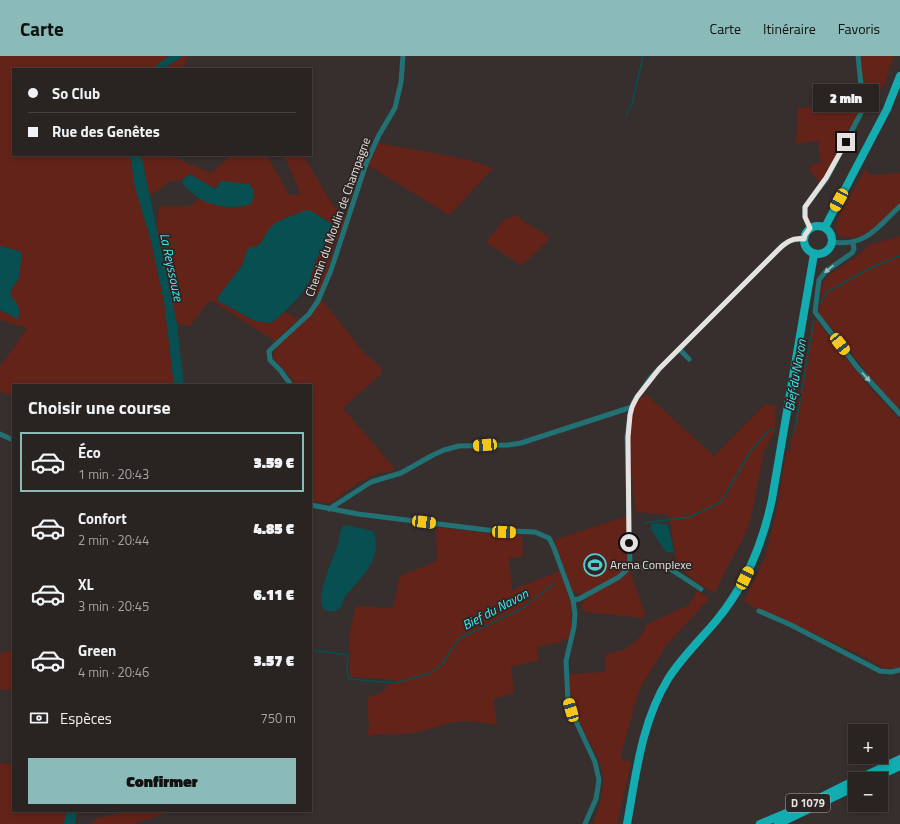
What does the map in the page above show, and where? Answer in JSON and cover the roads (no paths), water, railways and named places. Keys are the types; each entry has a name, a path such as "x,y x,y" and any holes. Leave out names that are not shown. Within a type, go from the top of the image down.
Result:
{"main road":[{"path":"824,227 887,109 900,76"},
{"path":"820,226 824,227 831,234 832,242 828,251 814,254 806,248 804,239 805,235 810,228 820,226"},
{"path":"626,824 646,729 656,702 675,668 717,620 738,590 752,562 764,532 772,499 814,254"},
{"path":"873,772 900,759"},
{"path":"887,772 900,766"},
{"name":"D 1079","path":"760,824 801,807 848,784"},
{"name":"D 1079","path":"778,824 848,790"}],"street":[{"name":"Chemin du Moulin de Champagne","path":"290,384 268,357 269,351 309,314 318,301 331,270 370,154 395,108 401,82 403,56"},
{"path":"810,228 805,217 805,207 826,178 861,113 863,104 858,56"},
{"path":"832,242 845,244 863,240 900,206"},
{"path":"573,600 579,599 619,577 630,567 628,437 632,407 651,377 783,245 792,240 804,239"},
{"path":"853,242 854,249 852,253 826,270 819,280 815,312 857,367 900,414"},
{"path":"679,349 689,359"},
{"path":"330,509 371,482 401,473 433,454 444,450 459,446 508,445 521,443 632,407"},
{"path":"0,434 12,440"},
{"path":"312,505 330,509 487,530 540,534 549,538 573,600 575,620 566,661 568,700 574,717 595,762 599,780 596,799 586,824"},
{"path":"630,567 636,568 664,565 700,589"},
{"path":"759,611 791,625 880,671 891,672 900,670"}],"water":[{"path":"169,56 183,56 165,68 153,68"},
{"path":"130,156 141,156 177,324 184,384 174,384 164,301 150,237 135,188"},
{"path":"190,174 215,189 221,181 249,184 254,191 253,200 249,205 236,207 206,202 198,198 183,185 183,179"},
{"path":"306,210 311,211 332,224 333,230 316,260 308,285 298,298 271,323 255,321 218,301 218,297 243,264 246,252 250,247 254,247 261,243 273,225 285,218"},
{"path":"0,246 22,252 19,278 12,288 10,295 18,306 18,319 0,310"},
{"path":"653,523 668,525 674,552 666,552 650,528"},
{"path":"346,525 373,531 376,540 374,558 359,581 346,595 340,608 335,611 326,610 322,605 324,584 338,544 341,529"},
{"path":"66,812 77,812 75,824 64,824"}],"waterway":[{"path":"626,115 632,104 643,56"},
{"name":"Bief du Navon","path":"821,303 827,292 872,267 900,256"},
{"name":"Bief du Navon","path":"792,432 795,430 814,320"},
{"name":"Bief du Navon","path":"644,523 690,517 721,502 750,452 768,431 774,429"},
{"name":"Bief du Navon","path":"312,650 348,655 347,669 349,679 396,683 430,673 442,665 460,638 521,609 555,583"}],"place":[{"name":"Arena Complexe","path":"595,565"}],"water label":[{"name":"La Reyssouze","path":"172,267"}]}
